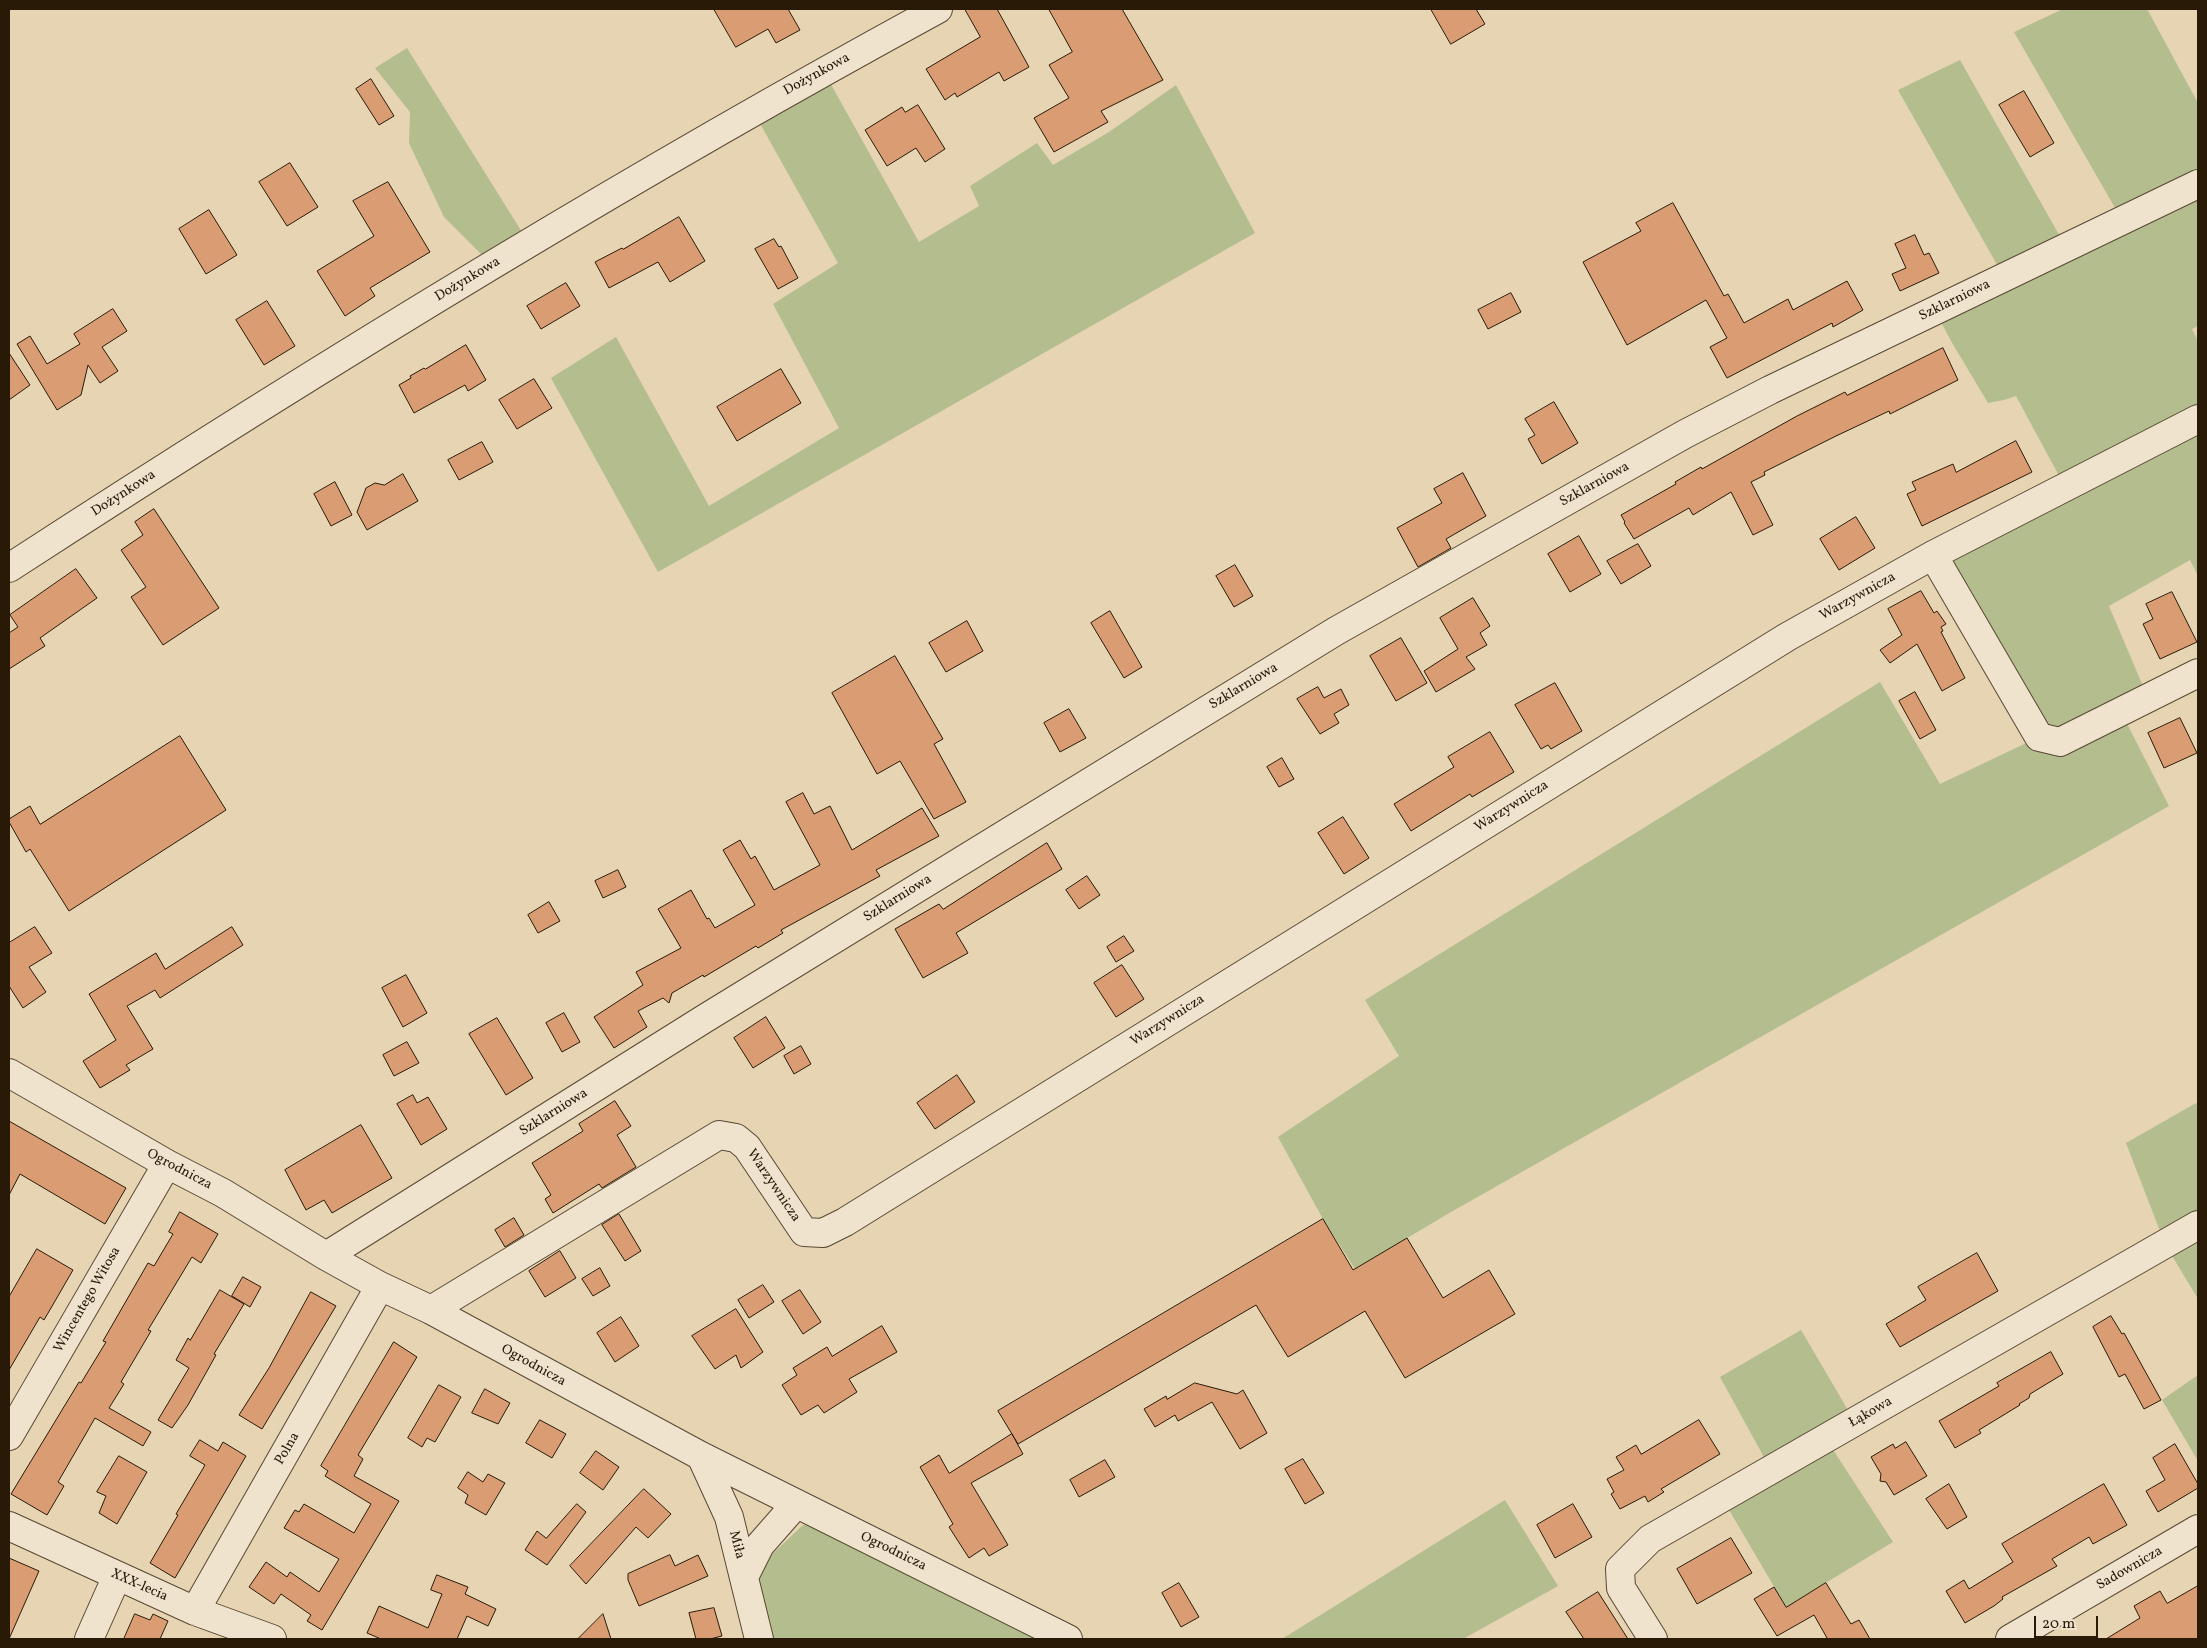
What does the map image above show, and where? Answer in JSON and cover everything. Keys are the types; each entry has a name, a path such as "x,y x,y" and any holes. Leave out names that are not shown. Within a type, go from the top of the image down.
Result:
{"street":[{"name":"Dożynkowa","path":"9,568 257,408 578,213 754,111 938,9"},
{"name":"Szklarniowa","path":"326,1256 696,1024 1336,631 1685,434 1770,390 2198,184"},
{"name":"Warzywnicza","path":"431,1310 719,1135 736,1138 747,1147 804,1232 823,1232 845,1222 1787,637 1933,555 2198,419"},
{"path":"1933,555 2039,737 2060,742 2198,673"},
{"name":"Ogrodnicza","path":"9,1073 167,1164 223,1193 326,1256 380,1286 431,1310 701,1456 1068,1639"},
{"name":"Wincentego Witosa","path":"9,1436 167,1164"},
{"name":"Łąkowa","path":"1653,1639 1620,1588 1620,1569 1650,1539 2198,1225"},
{"name":"Polna","path":"195,1611 380,1286"},
{"name":"Miła","path":"701,1456 729,1517 758,1639"},
{"path":"744,1577 760,1546 796,1504"},
{"name":"XXX-lecia","path":"9,1526 195,1611 232,1632 272,1639"},
{"name":"Sadownicza","path":"2010,1639 2198,1529"},
{"path":"89,1639 117,1576"}],"green space":[{"path":"2063,9 2147,9 2198,103 2198,326 2192,329 2198,341 2198,576 2190,560 2109,606 2148,698 2121,712 2169,806 1451,1212 1355,1269 1323,1219 1278,1137 1399,1056 1365,1000 1880,682 1940,784 2039,737 1933,555 2065,487 2016,396 1988,403 1940,320 2004,277 1898,90 1960,60 2066,247 2122,220 2014,32"},
{"path":"407,48 522,232 492,265 444,217 409,143 410,112 375,68"},
{"path":"824,72 919,242 979,206 970,186 1037,143 1053,165 1109,132 1176,85 1255,233 658,572 551,378 616,337 709,506 839,428 773,304 838,263 753,111"},
{"path":"2196,1103 2198,1108 2198,1299 2165,1244 2126,1143"},
{"path":"1801,1330 1855,1422 1826,1439 1893,1542 1786,1607 1722,1498 1771,1470 1720,1377"},
{"path":"2198,1375 2198,1461 2162,1400"},
{"path":"1505,1500 1558,1586 1463,1639 1282,1639"},
{"path":"803,1525 826,1526 1056,1639 757,1639 743,1582"}],"building":[{"path":"714,9 788,9 800,30 776,43 768,29 736,47"},
{"path":"965,9 997,9 1029,67 1004,81 999,72 957,97 955,93 945,100 926,69 980,37"},
{"path":"1049,9 1122,9 1163,80 1101,111 1108,122 1054,152 1034,118 1069,98 1049,65 1072,52"},
{"path":"1431,9 1476,9 1485,24 1451,44"},
{"path":"371,79 394,116 379,125 356,89"},
{"path":"2024,91 2054,143 2030,157 1999,105"},
{"path":"918,105 945,149 925,162 916,148 887,166 865,130 902,107 905,112"},
{"path":"290,163 318,207 287,226 259,182"},
{"path":"388,182 430,252 370,288 375,296 345,316 317,271 374,236 353,201"},
{"path":"1673,203 1724,296 1728,294 1744,323 1788,299 1793,310 1847,281 1863,310 1833,327 1832,323 1727,378 1710,347 1727,338 1706,300 1627,345 1583,262 1641,231 1636,223"},
{"path":"209,210 237,255 206,274 179,229"},
{"path":"679,217 705,261 670,282 658,262 609,288 595,262 623,249"},
{"path":"1915,235 1924,255 1929,253 1939,273 1900,291 1892,274 1906,268 1895,244"},
{"path":"774,239 779,247 781,246 798,278 778,289 755,249"},
{"path":"566,283 580,306 541,329 527,306"},
{"path":"1511,293 1521,312 1488,329 1478,310"},
{"path":"267,301 295,346 264,365 236,320"},
{"path":"113,309 127,331 102,347 118,371 100,383 88,365 81,395 57,410 17,344 30,336 47,364 80,344 74,334"},
{"path":"466,345 486,380 468,391 465,385 414,413 399,385 411,378 410,376"},
{"path":"1943,348 1958,380 1890,414 1889,411 1836,436 1764,472 1765,475 1751,482 1773,525 1753,535 1731,492 1693,515 1689,508 1634,539 1624,523 1621,515 1676,484 1675,482 1701,467 1702,469 1797,416 1845,392 1847,395"},
{"path":"9,353 30,385 9,400"},
{"path":"781,369 801,403 737,441 717,407"},
{"path":"534,379 552,408 517,429 499,400"},
{"path":"1554,402 1578,443 1542,464 1528,439 1535,435 1525,419"},
{"path":"2016,441 2032,472 1922,526 1907,494 1916,490 1912,482 1953,464 1956,472"},
{"path":"482,442 493,462 459,480 448,460"},
{"path":"1463,473 1486,516 1446,539 1451,548 1418,567 1397,528 1442,503 1434,489"},
{"path":"403,474 418,501 367,530 357,512 366,488 375,483 384,485"},
{"path":"335,482 352,515 331,526 314,494"},
{"path":"154,509 219,608 163,645 131,597 146,587 121,550 143,535 135,522"},
{"path":"1856,517 1875,548 1839,570 1820,539"},
{"path":"1579,536 1601,574 1570,592 1548,554"},
{"path":"1638,544 1651,566 1621,584 1607,561"},
{"path":"1235,565 1253,596 1234,607 1216,576"},
{"path":"76,569 97,598 40,638 45,646 9,669 9,633 18,627 10,615"},
{"path":"1921,591 1934,613 1937,611 1946,624 1941,627 1943,631 1941,632 1965,678 1942,691 1917,644 1890,663 1880,650 1902,635 1888,609"},
{"path":"2172,592 2197,642 2160,659 2143,624 2153,619 2146,604"},
{"path":"1473,598 1490,626 1480,633 1487,645 1466,657 1475,669 1436,692 1424,671 1458,649 1440,618"},
{"path":"1110,611 1142,667 1124,678 1091,623"},
{"path":"967,621 983,651 946,672 929,643"},
{"path":"1401,638 1427,683 1396,701 1370,656"},
{"path":"895,656 943,739 934,744 966,802 934,819 900,761 877,774 832,693"},
{"path":"1555,683 1582,731 1551,749 1548,745 1541,749 1515,705"},
{"path":"1318,687 1324,698 1341,689 1349,705 1334,714 1339,723 1320,734 1297,699"},
{"path":"1915,692 1936,730 1920,739 1899,701"},
{"path":"1069,709 1086,738 1060,752 1044,723"},
{"path":"2180,718 2197,753 2164,768 2148,733"},
{"path":"1490,732 1514,772 1472,797 1470,794 1411,831 1394,804 1454,767 1448,757"},
{"path":"180,736 226,810 69,911 30,849 26,852 9,819 30,806 40,824"},
{"path":"1282,758 1294,779 1279,787 1267,767"},
{"path":"803,793 814,814 830,806 852,850 922,808 939,836 876,870 880,876 781,930 783,933 758,948 756,946 704,977 703,975 672,993 669,1003 663,998 638,1011 647,1027 614,1048 594,1017 643,985 636,972 681,948 658,909 691,890 707,919 709,918 715,928 755,905 723,850 740,840 751,859 755,856 774,890 820,865 786,802"},
{"path":"1343,817 1369,858 1344,874 1318,833"},
{"path":"1047,843 1062,869 956,933 968,953 923,978 895,929 939,904 943,909"},
{"path":"618,870 626,887 603,898 595,881"},
{"path":"1087,876 1100,895 1079,909 1066,890"},
{"path":"549,902 560,921 538,933 528,915"},
{"path":"35,927 52,953 29,967 46,992 23,1008 9,986 9,943"},
{"path":"232,927 243,945 160,998 155,990 127,1006 153,1049 126,1065 130,1070 100,1088 83,1061 116,1040 89,994 156,953 165,969"},
{"path":"1124,936 1134,951 1116,962 1107,947"},
{"path":"1122,965 1144,999 1116,1017 1094,983"},
{"path":"406,975 427,1013 403,1027 382,988"},
{"path":"564,1013 580,1042 562,1052 546,1023"},
{"path":"766,1017 785,1048 753,1068 734,1038"},
{"path":"497,1018 533,1078 506,1095 469,1034"},
{"path":"407,1042 419,1063 394,1076 383,1055"},
{"path":"801,1046 811,1064 794,1074 784,1056"},
{"path":"957,1075 975,1102 935,1129 917,1103"},
{"path":"413,1095 417,1103 428,1097 447,1129 421,1145 397,1104"},
{"path":"615,1101 631,1126 617,1135 636,1167 602,1188 599,1184 553,1213 545,1199 551,1195 532,1163 583,1131 579,1124"},
{"path":"9,1121 126,1188 105,1224 20,1174 9,1195"},
{"path":"361,1125 392,1178 332,1213 324,1200 306,1210 285,1170"},
{"path":"180,1212 218,1234 201,1263 192,1257 148,1330 151,1331 121,1382 124,1384 109,1408 151,1432 143,1446 95,1418 58,1482 64,1486 47,1515 11,1494 79,1382 81,1383 106,1342 103,1341 148,1263 154,1266 173,1234 169,1232"},
{"path":"619,1214 641,1251 625,1261 602,1225"},
{"path":"514,1218 524,1235 505,1247 495,1230"},
{"path":"1323,1219 1353,1270 1407,1238 1443,1298 1489,1270 1515,1314 1405,1378 1365,1311 1288,1357 1256,1305 1018,1444 998,1411"},
{"path":"37,1249 73,1270 44,1320 40,1317 9,1370 9,1297"},
{"path":"560,1251 576,1278 545,1297 529,1271"},
{"path":"1977,1253 1998,1291 1900,1347 1886,1324 1926,1300 1918,1287"},
{"path":"600,1268 610,1286 593,1296 582,1279"},
{"path":"243,1277 261,1287 250,1307 232,1296"},
{"path":"763,1285 774,1302 749,1318 738,1300"},
{"path":"220,1290 244,1304 214,1354 216,1355 188,1405 172,1428 158,1420 189,1368 176,1360 188,1338 190,1340"},
{"path":"800,1290 821,1322 803,1334 782,1301"},
{"path":"311,1292 336,1306 262,1429 239,1415 269,1368"},
{"path":"736,1309 763,1352 741,1368 736,1355 715,1369 692,1336"},
{"path":"2111,1316 2122,1334 2124,1333 2161,1400 2144,1409 2125,1374 2119,1377 2093,1327"},
{"path":"621,1317 639,1346 615,1362 597,1333"},
{"path":"882,1326 897,1352 849,1379 857,1392 824,1413 818,1405 801,1415 782,1385 797,1375 793,1368 827,1347 832,1356"},
{"path":"394,1342 417,1357 358,1455 363,1459 354,1476 399,1501 322,1630 307,1621 311,1615 281,1594 274,1604 249,1587 266,1562 287,1577 290,1572 319,1592 339,1559 284,1528 295,1510 299,1512 304,1504 354,1533 371,1504 325,1476 328,1471 321,1466"},
{"path":"2051,1352 2063,1374 2030,1394 2029,1398 2020,1405 1979,1430 1981,1433 1955,1448 1939,1421 1999,1386 1997,1383"},
{"path":"1195,1383 1237,1394 1243,1390 1267,1433 1240,1449 1212,1402 1178,1421 1175,1415 1155,1427 1144,1409 1166,1396 1167,1399"},
{"path":"439,1385 461,1397 435,1442 427,1438 422,1447 408,1438"},
{"path":"485,1389 510,1403 498,1424 472,1413"},
{"path":"540,1420 566,1434 552,1458 526,1443"},
{"path":"1699,1420 1720,1454 1661,1489 1664,1492 1648,1502 1645,1496 1620,1509 1611,1494 1614,1492 1607,1479 1624,1470 1616,1457 1636,1445 1641,1454"},
{"path":"1012,1434 1023,1454 971,1483 1008,1545 989,1556 984,1548 969,1558 949,1527 953,1524 920,1467 939,1455 949,1473"},
{"path":"200,1440 218,1451 223,1442 246,1456 175,1578 150,1563 205,1465 190,1456"},
{"path":"1906,1442 1927,1476 1894,1495 1886,1482 1880,1481 1881,1474 1871,1457 1893,1444 1895,1448"},
{"path":"2175,1444 2198,1484 2198,1488 2158,1512 2146,1491 2165,1480 2153,1458"},
{"path":"596,1451 619,1467 603,1490 580,1473"},
{"path":"119,1456 147,1472 117,1524 99,1513 106,1496 97,1492"},
{"path":"1303,1459 1324,1493 1305,1504 1285,1469"},
{"path":"1105,1460 1115,1477 1079,1497 1070,1480"},
{"path":"468,1472 483,1482 488,1474 505,1483 486,1515 465,1503 468,1495 458,1488"},
{"path":"1949,1484 1967,1517 1947,1529 1926,1499"},
{"path":"2104,1484 2127,1525 2093,1544 2089,1537 2052,1559 2057,1566 2002,1597 2003,1599 1994,1606 1965,1623 1946,1591 1964,1580 1969,1589 2013,1562 2002,1544"},
{"path":"644,1489 671,1514 648,1538 636,1527 586,1584 570,1566"},
{"path":"577,1504 586,1512 547,1565 525,1550 537,1531 546,1538"},
{"path":"1573,1504 1592,1537 1555,1558 1537,1525"},
{"path":"1731,1538 1752,1573 1697,1604 1677,1569"},
{"path":"670,1555 675,1566 698,1555 708,1576 639,1606 628,1580 628,1574"},
{"path":"9,1558 39,1571 9,1639"},
{"path":"437,1575 468,1587 465,1594 496,1609 488,1626 467,1616 457,1639 381,1639 367,1633 379,1606 428,1628 442,1594 431,1590"},
{"path":"1179,1583 1199,1617 1181,1627 1162,1593"},
{"path":"1826,1583 1851,1624 1859,1620 1870,1639 1826,1639 1814,1615 1777,1636 1754,1599 1774,1587 1786,1607"},
{"path":"2198,1586 2198,1639 2106,1639 2140,1618 2134,1606 2160,1591 2167,1603"},
{"path":"1598,1592 1628,1639 1584,1639 1566,1612"},
{"path":"714,1608 722,1636 710,1639 696,1639 689,1613"},
{"path":"135,1614 150,1620 153,1614 168,1621 160,1639 124,1639"},
{"path":"603,1614 611,1639 578,1639"}]}
